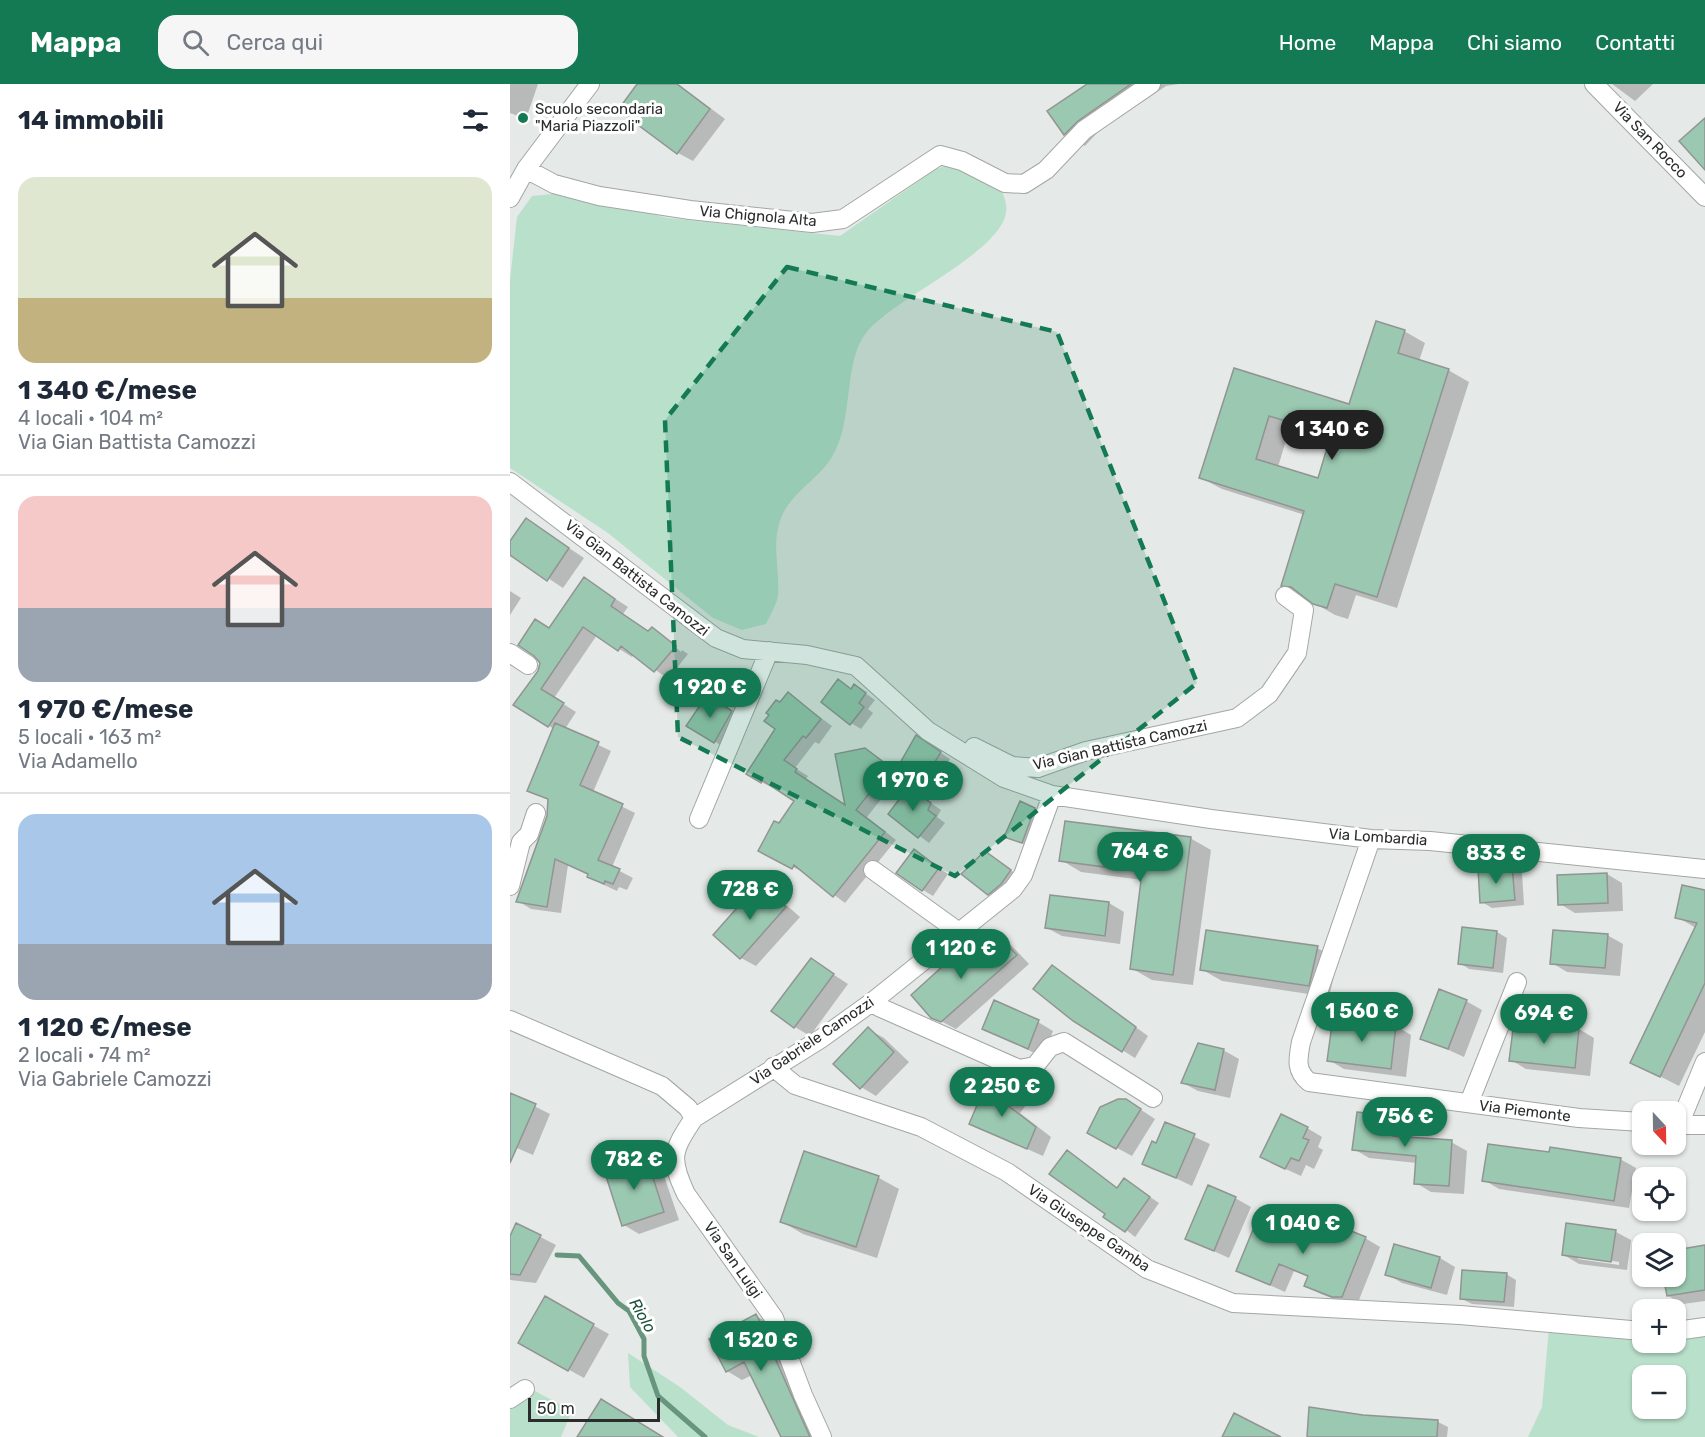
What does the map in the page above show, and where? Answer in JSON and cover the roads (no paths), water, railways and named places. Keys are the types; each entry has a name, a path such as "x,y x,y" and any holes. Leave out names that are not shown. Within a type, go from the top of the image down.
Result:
{"street":[{"path":"510,198 526,169 590,84"},
{"name":"Via Chignola Alta","path":"526,169 554,184 599,196 690,210 812,223 843,219 940,155 962,160 1005,183 1024,184 1046,170 1084,130 1151,84"},
{"name":"Via San Rocco","path":"1594,84 1705,197"},
{"name":"Via Gian Battista Camozzi","path":"510,482 716,638 743,649 807,654 856,666 928,731 1004,778 1052,795"},
{"name":"Via Gian Battista Camozzi","path":"928,731 948,732 1012,766 1038,768 1086,752 1237,718 1269,694 1297,653 1304,610 1285,596"},
{"path":"699,819 770,651"},
{"path":"510,653 528,665"},
{"name":"Via Lombardia","path":"1052,795 1211,819 1371,839 1430,841 1705,869"},
{"name":"Via Gabriele Camozzi","path":"726,1098 822,1038 872,1002 1013,889 1023,875 1052,795"},
{"path":"510,886 521,842 529,834 536,813"},
{"name":"Via Piemonte","path":"1371,839 1301,1042 1297,1062 1300,1074 1309,1082 1579,1118 1632,1121"},
{"path":"873,870 959,932"},
{"path":"1469,1103 1517,982"},
{"path":"872,1002 1019,1069 1035,1066 1056,1042 1064,1042 1153,1098"},
{"path":"512,1019 662,1086 688,1108 694,1118"},
{"path":"1686,1105 1705,1062"},
{"name":"Via Giuseppe Gamba","path":"773,1067 795,1084 921,1127 1007,1172 1148,1269 1233,1303 1460,1315 1632,1329"},
{"name":"Via San Luigi","path":"726,1098 694,1118 675,1148 673,1159 676,1173 686,1194 774,1318 803,1395 822,1437"},
{"path":"1686,1125 1705,1125"},
{"path":"1686,1330 1705,1327"}],"waterway":[{"name":"Riolo","path":"557,1255 579,1256 618,1303 629,1311 644,1339 644,1356 658,1396 705,1437"}],"place":[{"name":"Scuolo secondaria \"Maria Piazzoli\"","path":"523,118"}]}
